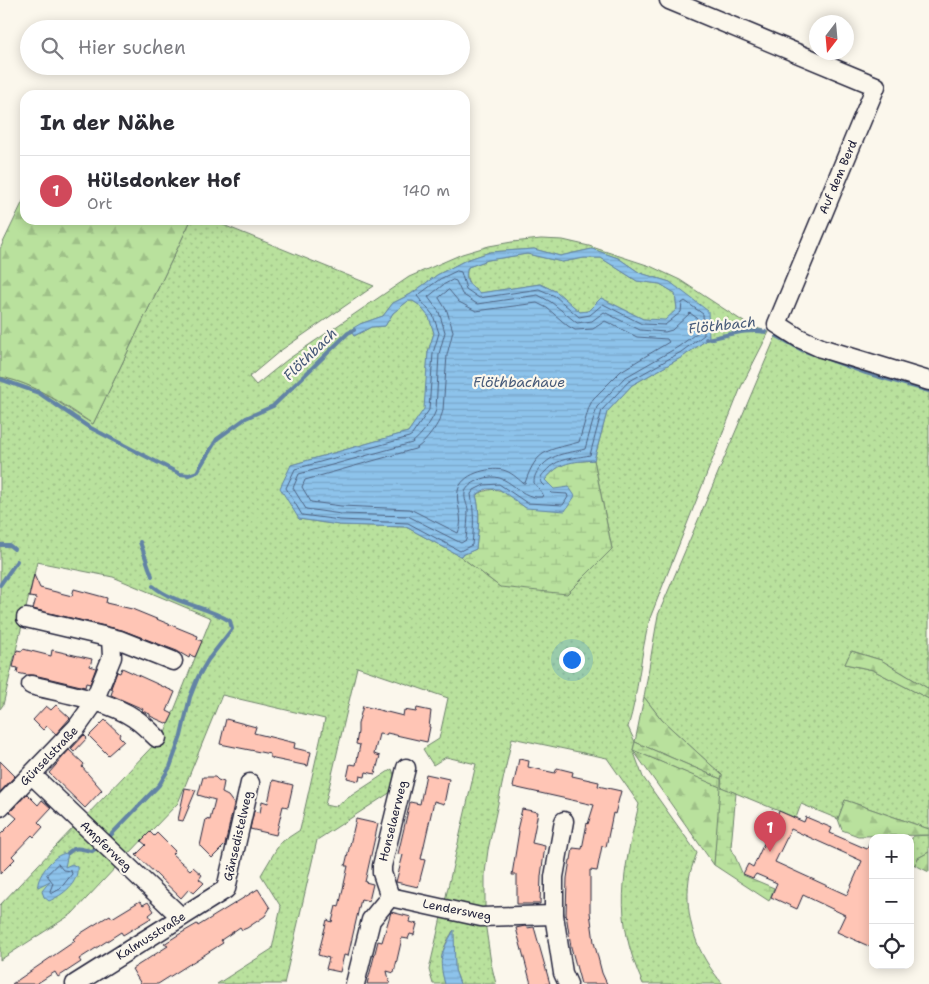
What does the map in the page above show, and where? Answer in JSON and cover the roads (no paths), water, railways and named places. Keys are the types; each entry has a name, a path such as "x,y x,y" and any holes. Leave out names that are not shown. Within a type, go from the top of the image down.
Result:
{"street":[{"name":"Auf dem Berd","path":"669,0 876,86 777,324 799,338 821,348 929,381"},
{"path":"26,618 111,638 173,661"},
{"name":"Günselstraße","path":"0,807 80,725 94,701 112,657 111,638"},
{"path":"31,685 94,701 132,716 157,738"},
{"name":"Honselaerweg","path":"390,897 382,873 382,864 406,768"},
{"name":"Ampferweg","path":"32,774 181,917"},
{"name":"Gänsedistelweg","path":"226,889 250,783"},
{"path":"564,821 554,877 554,915 563,973 568,984"},
{"name":"Kalmusstraße","path":"75,984 226,889"},
{"path":"355,984 370,920 390,897"},
{"name":"Lendersweg","path":"390,897 481,917 554,915"}],"water":[{"name":"Flöthbachaue","path":"534,249 560,256 592,249 618,258 640,273 670,282 708,311 709,338 684,356 632,385 607,412 594,460 572,462 561,466 545,480 554,489 569,487 575,496 565,511 526,508 499,489 486,489 476,495 479,515 476,549 460,556 406,527 339,525 299,519 280,488 291,465 408,432 424,409 428,352 434,333 429,317 419,305 413,301 408,301 393,313 385,326 371,327 354,336 350,330 360,324 383,316 393,303 411,294 437,275 466,260 490,252","holes":["527,254 562,262 584,258 601,258 637,281 660,284 675,293 677,309 665,320 643,319 601,298 588,311 580,312 557,292 540,284 480,293 470,286 466,276 468,267 488,260"]},
{"path":"68,853 65,867 72,864 77,867 77,873 73,883 65,892 49,901 44,897 42,891 50,881 38,887 39,879 53,860"},
{"path":"454,930 455,970 460,984 445,984 441,962 442,956"}],"waterway":[{"name":"Flöthbach","path":"0,379 39,393 87,426 180,474 189,475 197,472 217,439 246,418 273,406 348,333 354,330"},
{"name":"Flöthbach","path":"706,339 744,332 766,332"},
{"name":"Flöthbach","path":"777,336 802,350 818,356"},
{"name":"Flöthbach","path":"825,358 866,373 929,391"},
{"path":"140,542 152,576"},
{"path":"0,545 9,545 14,549"},
{"path":"0,585 17,561"},
{"path":"107,839 159,785 170,767 181,736 190,697 198,677 208,660 232,629 230,621 221,616 171,597 153,586"},
{"path":"68,853 74,849 92,851 100,846"}],"place":[{"name":"Hülsdonker Hof","path":"770,852"}]}
